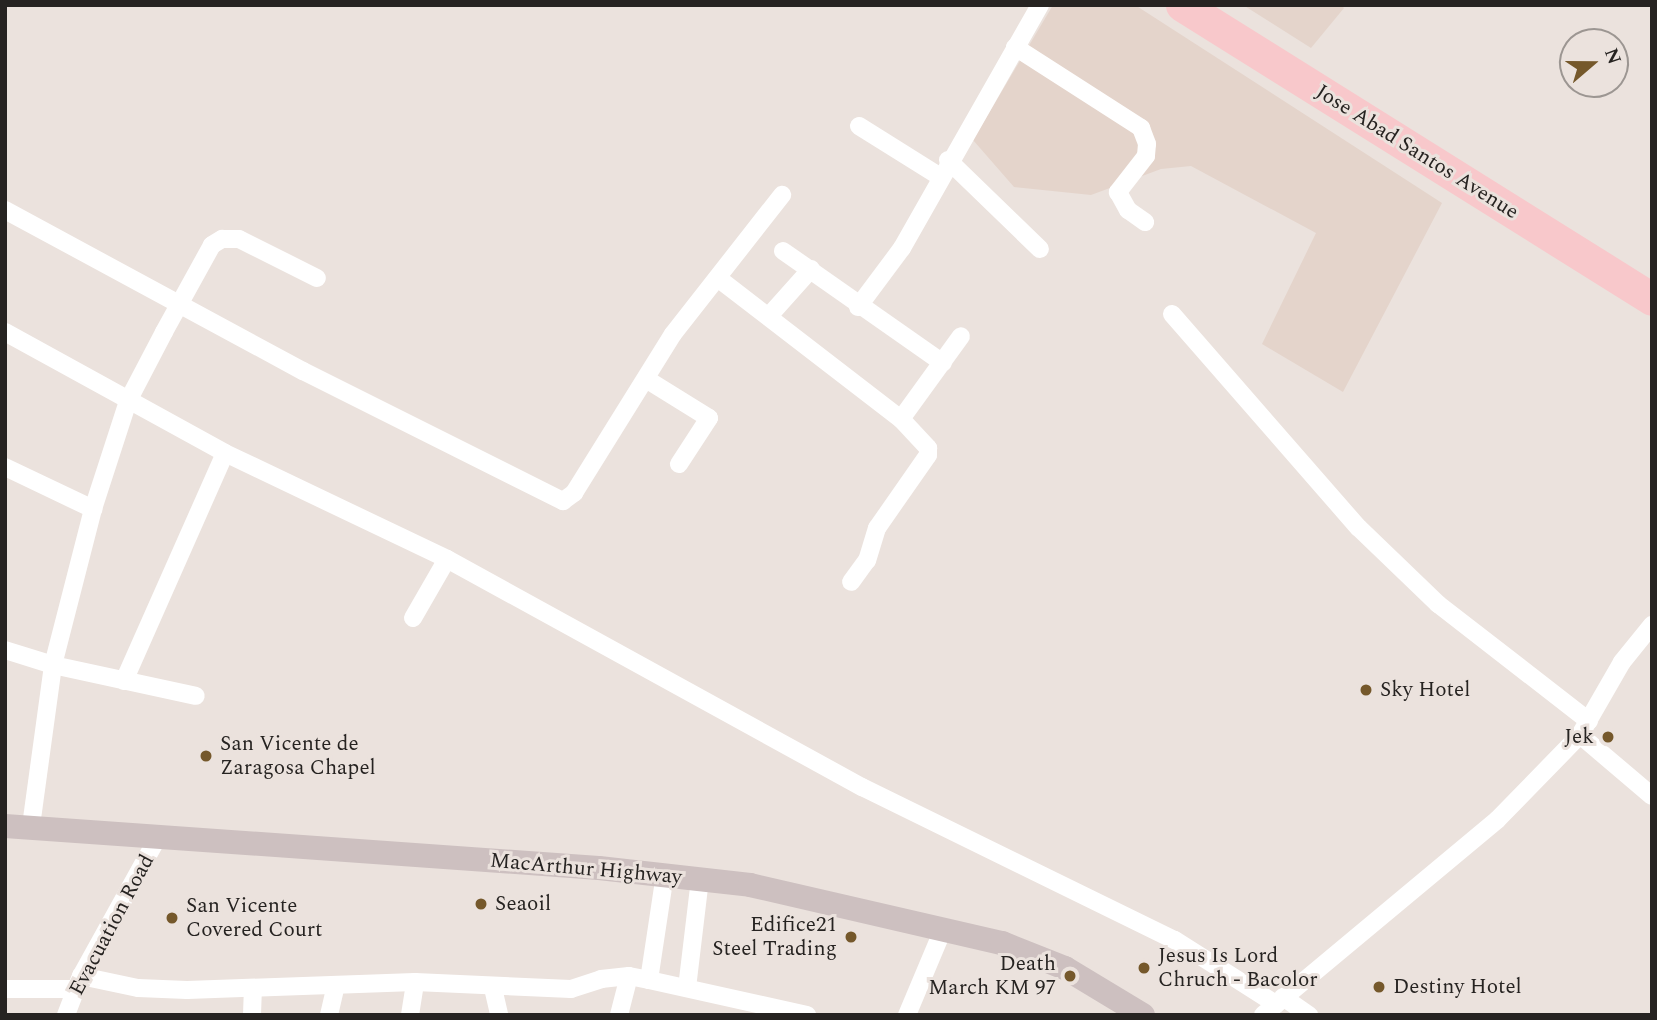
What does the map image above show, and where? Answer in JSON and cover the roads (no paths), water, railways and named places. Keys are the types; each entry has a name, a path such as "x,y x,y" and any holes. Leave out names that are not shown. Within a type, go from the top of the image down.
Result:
{"highway":[{"name":"Jose Abad Santos Avenue","path":"1182,5 1652,299"}],"main road":[{"name":"MacArthur Highway","path":"5,826 159,835 665,874 799,893 944,926 1045,959 1143,1015"}],"street":[{"path":"858,307 902,248 944,168 1040,5"},
{"path":"1015,47 1141,128 1147,144 1146,156 1118,192 1128,209 1145,222"},
{"path":"859,126 944,168 1040,249"},
{"path":"5,209 179,304 563,501 573,493 673,334 719,279 782,195"},
{"path":"31,826 53,665 93,509 128,401 212,245 230,237 317,278"},
{"path":"782,251 811,269 858,307 943,363"},
{"path":"769,316 811,269"},
{"path":"719,279 901,419 928,448 928,455 877,528 867,560 851,582"},
{"path":"1172,314 1359,528 1438,604 1585,728 1652,796"},
{"path":"5,332 225,453 447,559 741,724 1175,940 1274,1005 1309,1015"},
{"path":"901,419 961,336"},
{"path":"646,379 709,418 679,464"},
{"path":"124,681 225,453"},
{"path":"5,467 93,509"},
{"path":"413,618 447,559"},
{"path":"1274,1005 1478,838 1585,728 1622,662 1652,625"},
{"path":"5,650 53,665 196,696"},
{"name":"Evacuation Road","path":"70,1013 79,982 159,835"},
{"path":"649,981 665,874"},
{"path":"687,988 700,879"},
{"path":"907,1015 944,926"},
{"path":"5,989 79,982 138,988 335,988 415,982 493,988 571,989 629,976 807,1015"},
{"path":"620,1015 629,976"},
{"path":"410,1015 415,982"},
{"path":"253,988 253,1015"},
{"path":"329,1015 335,988"},
{"path":"493,988 499,1015"}],"place":[{"name":"Sky Hotel","path":"1366,690"},
{"name":"Jek","path":"1608,737"},
{"name":"San Vicente de Zaragosa Chapel","path":"206,756"},
{"name":"Seaoil","path":"481,904"},
{"name":"San Vicente Covered Court","path":"172,918"},
{"name":"Edifice21 Steel Trading","path":"851,937"},
{"name":"Jesus Is Lord Chruch - Bacolor","path":"1144,968"},
{"name":"Death March KM 97","path":"1070,976"},
{"name":"Destiny Hotel","path":"1379,987"}]}
